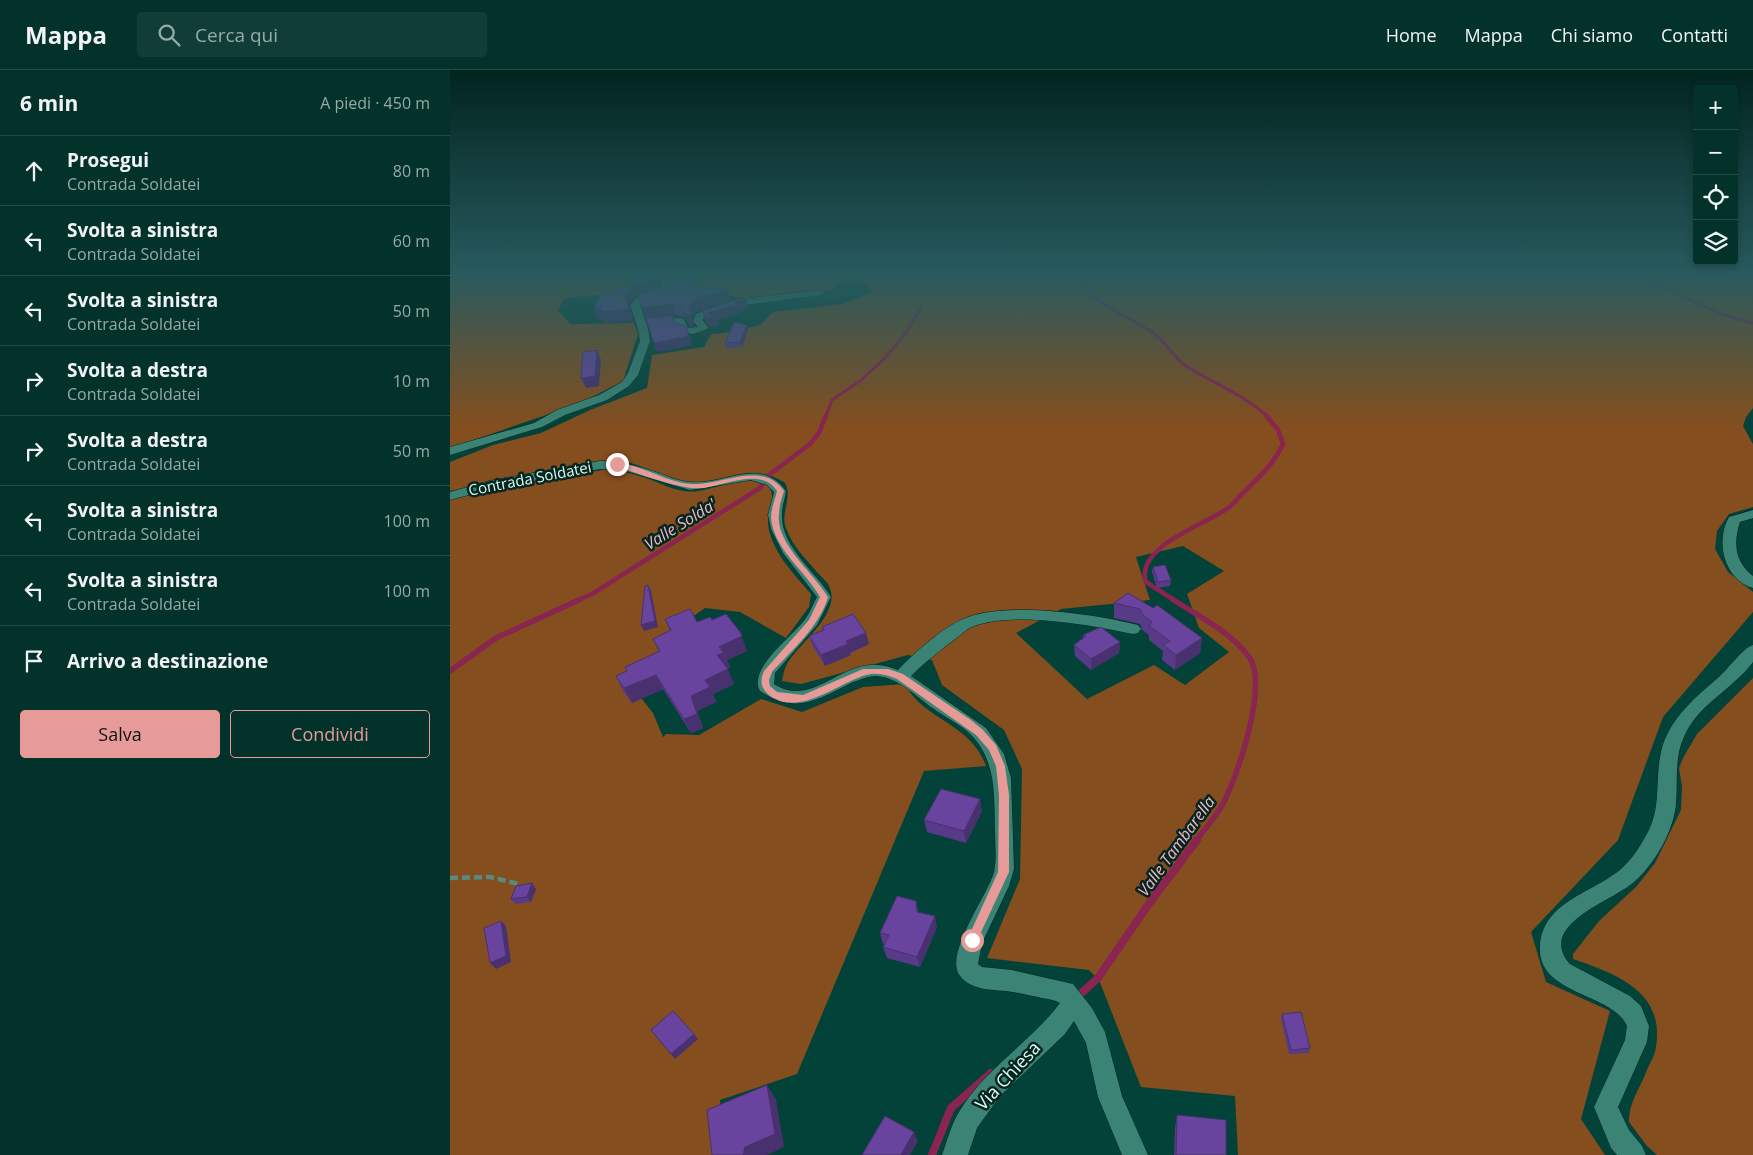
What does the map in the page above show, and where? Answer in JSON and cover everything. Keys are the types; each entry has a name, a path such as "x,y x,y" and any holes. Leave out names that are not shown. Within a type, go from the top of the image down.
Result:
{"street":[{"path":"450,451 530,428 565,410 614,392 626,384 633,375 645,340 642,325"},
{"path":"682,325 684,330 688,332 702,329 701,325"},
{"name":"Contrada Soldatei","path":"450,496 490,485 600,465 617,464 690,486 704,486 739,478 758,477 770,480 780,491 775,515 777,530 788,551 819,587 824,597 822,605 812,621 768,671 765,680 766,687 774,694 784,697 804,698 866,671 885,671 900,677 980,732 993,748 1000,766 1004,795 1004,872 972,940 967,955 967,968 977,977 1012,981 1065,992 1073,1004"},
{"path":"1753,514 1734,520 1729,533 1728,546 1732,561 1741,575 1753,583"},
{"path":"900,677 930,648 968,622 995,617 1028,615 1096,622 1133,629"},
{"path":"1633,1155 1620,1139 1606,1107 1624,1065 1636,1043 1638,1026 1629,1010 1613,997 1586,988 1566,975 1554,963 1549,949 1553,932 1569,911 1614,884 1636,867 1650,846 1666,815 1668,762 1675,735 1684,719 1743,666 1753,651"},
{"path":"1073,1004 1084,1016 1097,1040 1110,1097 1135,1155"},
{"name":"Via Chiesa","path":"956,1155 968,1121 992,1088 1057,1026 1073,1004"}],"path":[{"path":"450,878 490,877 519,884"}],"shaded area":[{"path":"450,325 635,325 638,334 623,381 578,404 450,448"},
{"path":"760,325 1753,325 1753,408 1746,417 1743,426 1753,444 1753,507 1729,514 1717,531 1715,549 1728,572 1753,592 1753,612 1663,717 1618,840 1531,932 1546,982 1610,1011 1581,1119 1605,1155 1238,1155 1235,1096 1141,1087 1099,980 1089,970 987,958 1020,879 1022,769 1004,730 942,685 932,660 908,655 801,684 782,681 785,668 824,618 830,607 832,597 828,584 799,551 786,528 784,517 788,494 785,483 774,477 752,473 709,483 689,484 631,463 612,462 592,463 450,491 450,462 493,445 541,433 590,410 647,388 652,355 704,347 711,334 725,333","holes":["1183,546 1224,571 1187,594 1199,628 1229,652 1185,685 1154,665 1087,699 1016,633 1061,609 1150,600 1136,557"]},
{"path":"609,469 637,475 671,488 691,492 736,482 757,481 765,484 772,493 768,523 773,543 790,570 811,594 809,607 786,638 740,612 705,608 672,631 672,649 626,679 653,713 663,737 666,734 699,735 761,699 802,712 863,687 905,684 923,706 970,740 986,766 924,771 797,1074 720,1100 725,1155 450,1155 450,499 523,483"},
{"path":"1753,678 1753,1155 1657,1155 1647,1146 1629,1122 1632,1104 1656,1047 1657,1028 1653,1012 1645,999 1634,988 1605,971 1573,959 1573,954 1599,921 1636,887 1655,863 1681,810 1682,786 1679,768 1683,758 1697,734"}],"building":[{"path":"648,325 686,326 689,336 654,343"},
{"path":"733,325 747,325 740,342 725,343"},
{"path":"597,350 595,376 581,378 583,352"},
{"path":"1165,565 1171,580 1158,582 1153,567"},
{"path":"648,585 655,621 641,625 645,586"},
{"path":"1128,593 1153,608 1157,605 1202,638 1176,655 1163,645 1170,641 1149,626 1152,622 1143,615 1140,609 1114,603"},
{"path":"690,609 697,622 710,617 712,620 726,614 742,636 719,647 724,653 717,655 728,669 705,680 710,687 691,696 697,714 684,719 656,675 624,688 616,676 627,671 625,667 660,651 653,639 671,630 665,619"},
{"path":"853,614 866,633 846,641 848,644 821,655 809,636 824,630 822,627"},
{"path":"1101,627 1120,642 1091,659 1074,645 1086,636 1083,635"},
{"path":"941,789 980,799 964,831 924,820"},
{"path":"532,883 527,897 511,899 516,886"},
{"path":"897,896 916,901 917,912 935,916 917,957 883,947 889,935 880,933"},
{"path":"501,921 506,956 490,963 484,928"},
{"path":"673,1011 694,1034 671,1054 651,1030"},
{"path":"1301,1012 1310,1048 1291,1050 1282,1014"},
{"path":"767,1085 775,1134 745,1147 743,1155 712,1155 707,1110"},
{"path":"1177,1115 1226,1120 1226,1155 1176,1155"},
{"path":"885,1116 914,1132 901,1155 862,1155"}],"waterway":[{"name":"Valle Solda'","path":"826,416 832,400 860,381 883,360 911,325"},
{"name":"Valle Tambarella","path":"1139,325 1157,336 1186,366 1238,395 1266,415"},
{"name":"Valle Solda'","path":"578,600 592,594 760,488 769,475 810,444 819,433 826,415"},
{"name":"Valle Tambarella","path":"1174,600 1146,582 1145,569 1151,558 1161,547 1230,507 1269,466 1283,444 1278,430 1266,415"},
{"name":"Valle Solda'","path":"450,671 496,638 581,599"},
{"name":"Valle Tambarella","path":"1172,599 1233,639 1249,657 1254,670 1255,688 1249,732 1235,776 1221,807 1196,841"},
{"name":"Valle Tambarella","path":"1076,998 1098,978 1148,905 1197,840"},
{"name":"Valle Tambarella","path":"932,1155 951,1108 991,1073"}],"route":[{"path":"617,464 690,486 704,486 739,478 758,477 770,480 776,485 780,491 775,515 777,530 788,551 819,587 824,597 822,605 812,621 768,671 765,680 766,687 774,694 784,697 804,698 824,691 866,671 885,671 900,677 968,722 980,732 993,748 1000,766 1004,795 1004,872 972,940"}]}
